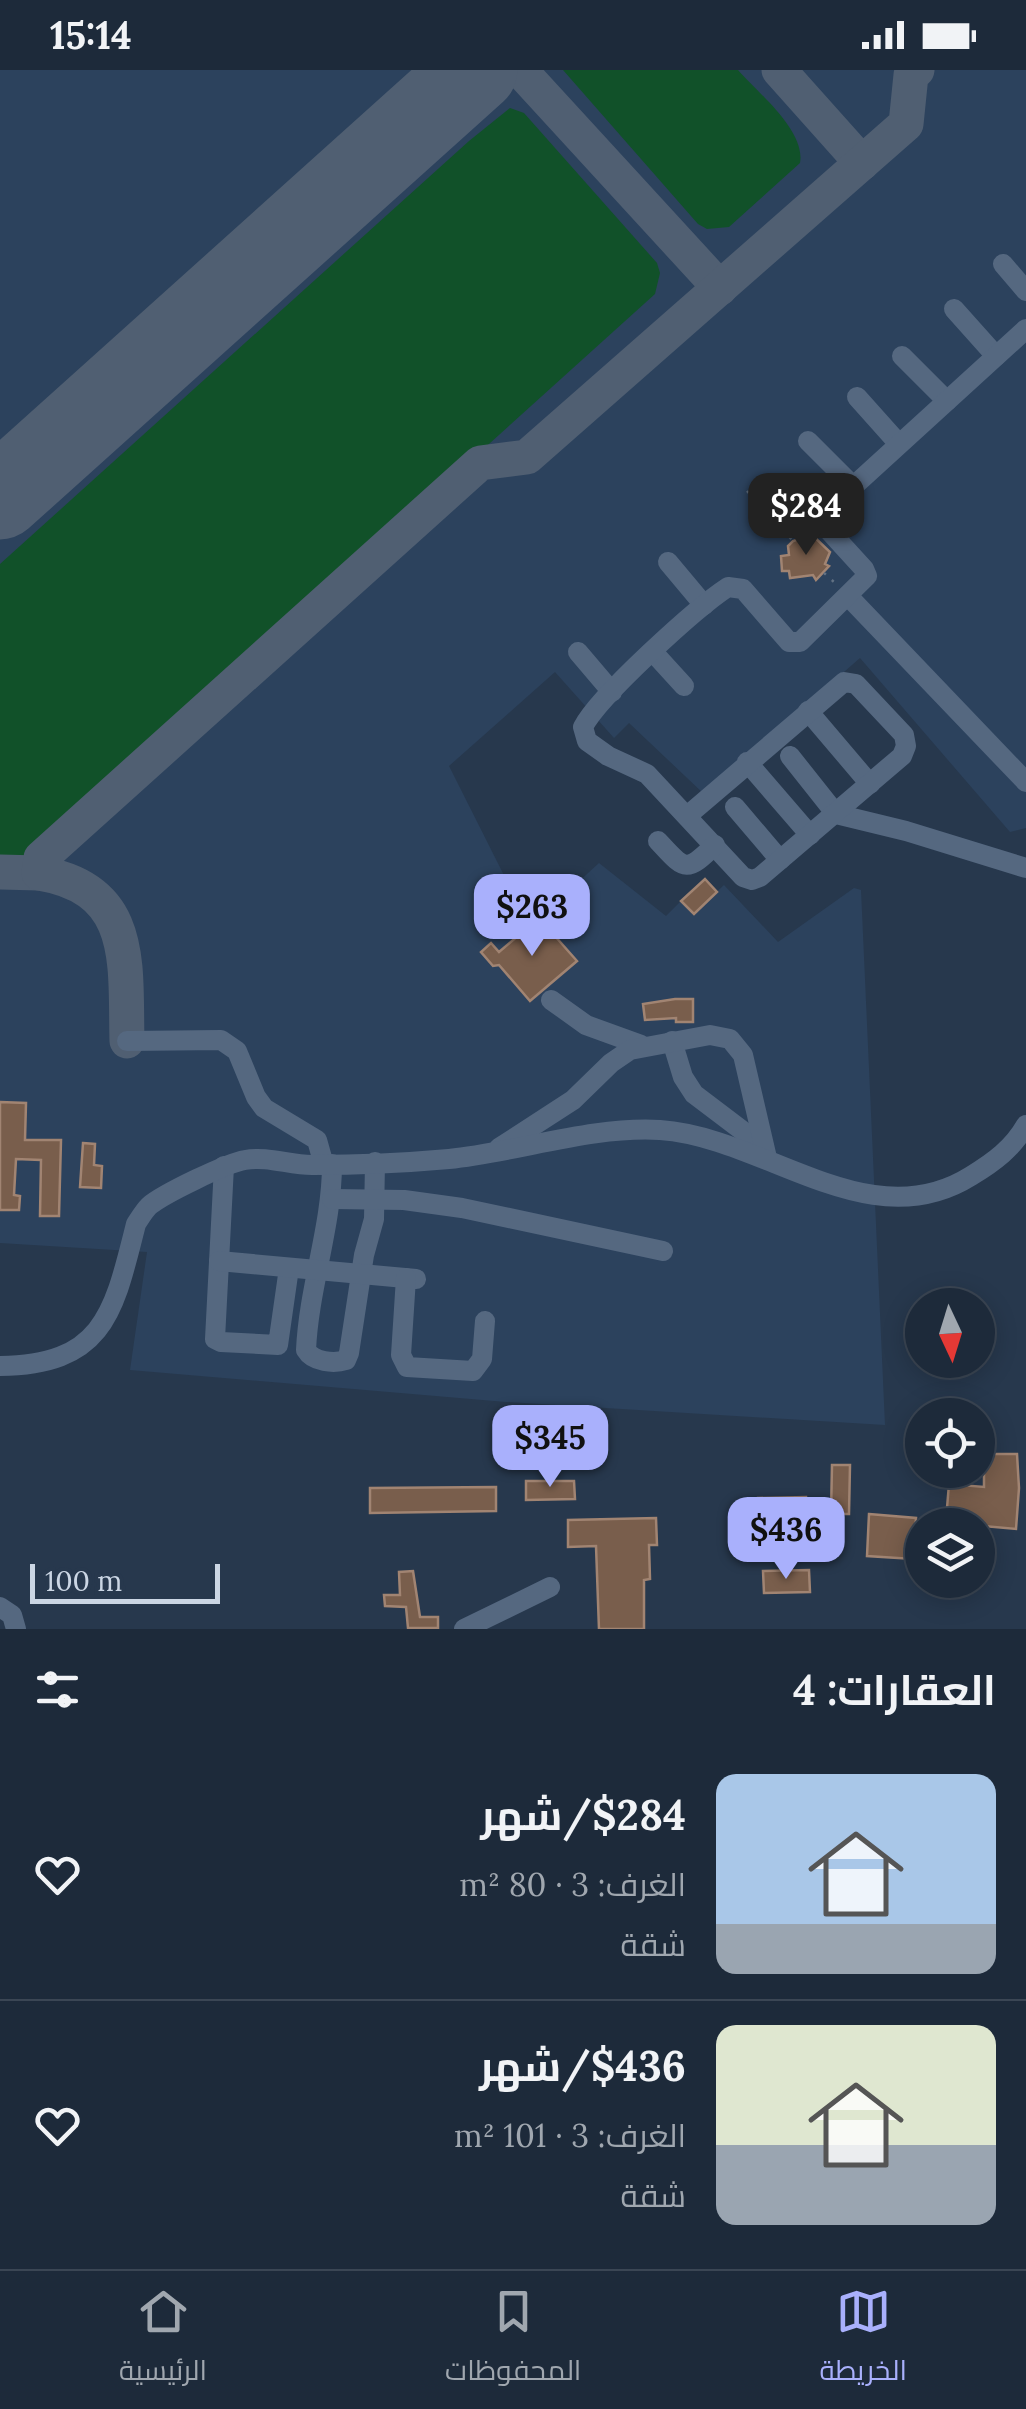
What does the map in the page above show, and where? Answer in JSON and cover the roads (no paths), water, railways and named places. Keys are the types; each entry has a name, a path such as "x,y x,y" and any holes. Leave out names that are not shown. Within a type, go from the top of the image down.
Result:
{"lane":[{"path":"1002,264 1026,291"},
{"path":"954,309 996,356"},
{"path":"687,816 840,684 852,682 904,735 906,746 902,756 760,877 747,880 647,774 608,756 584,736 584,722 653,652 728,587 738,587 795,644 848,597 866,580 867,572 821,518 1026,329"},
{"path":"902,356 946,401"},
{"path":"857,397 900,444"},
{"path":"808,441 853,486"},
{"path":"668,562 704,605"},
{"path":"848,597 1026,782"},
{"path":"578,652 612,692"},
{"path":"653,652 684,686"},
{"path":"808,712 870,784"},
{"path":"790,756 836,814 1026,868"},
{"path":"747,762 810,834"},
{"path":"735,806 780,860"},
{"path":"658,841 688,867 715,845"},
{"path":"551,1000 586,1025 641,1046"},
{"path":"490,1153 573,1100 620,1055 641,1046 720,1036 738,1046 765,1152"},
{"path":"127,1041 212,1038 230,1044 242,1060 260,1103 318,1140 328,1165 332,1199 315,1270 306,1350 314,1358 338,1362 346,1360 350,1353 372,1228 375,1162"},
{"path":"672,1041 682,1076 694,1094 765,1152"},
{"path":"0,1366 53,1361 94,1335 118,1293 141,1215 157,1200 224,1166 259,1158 328,1165 490,1153 602,1134 657,1130 765,1152 839,1189 923,1196 954,1187 994,1162 1026,1125"},
{"path":"224,1166 214,1336 220,1342 278,1345 289,1268"},
{"path":"332,1199 462,1208 663,1251"},
{"path":"219,1261 413,1279 402,1359 406,1366 473,1371 482,1358 484,1320"},
{"path":"464,1629 550,1587"},
{"path":"0,1607 12,1615 16,1629"}]}
